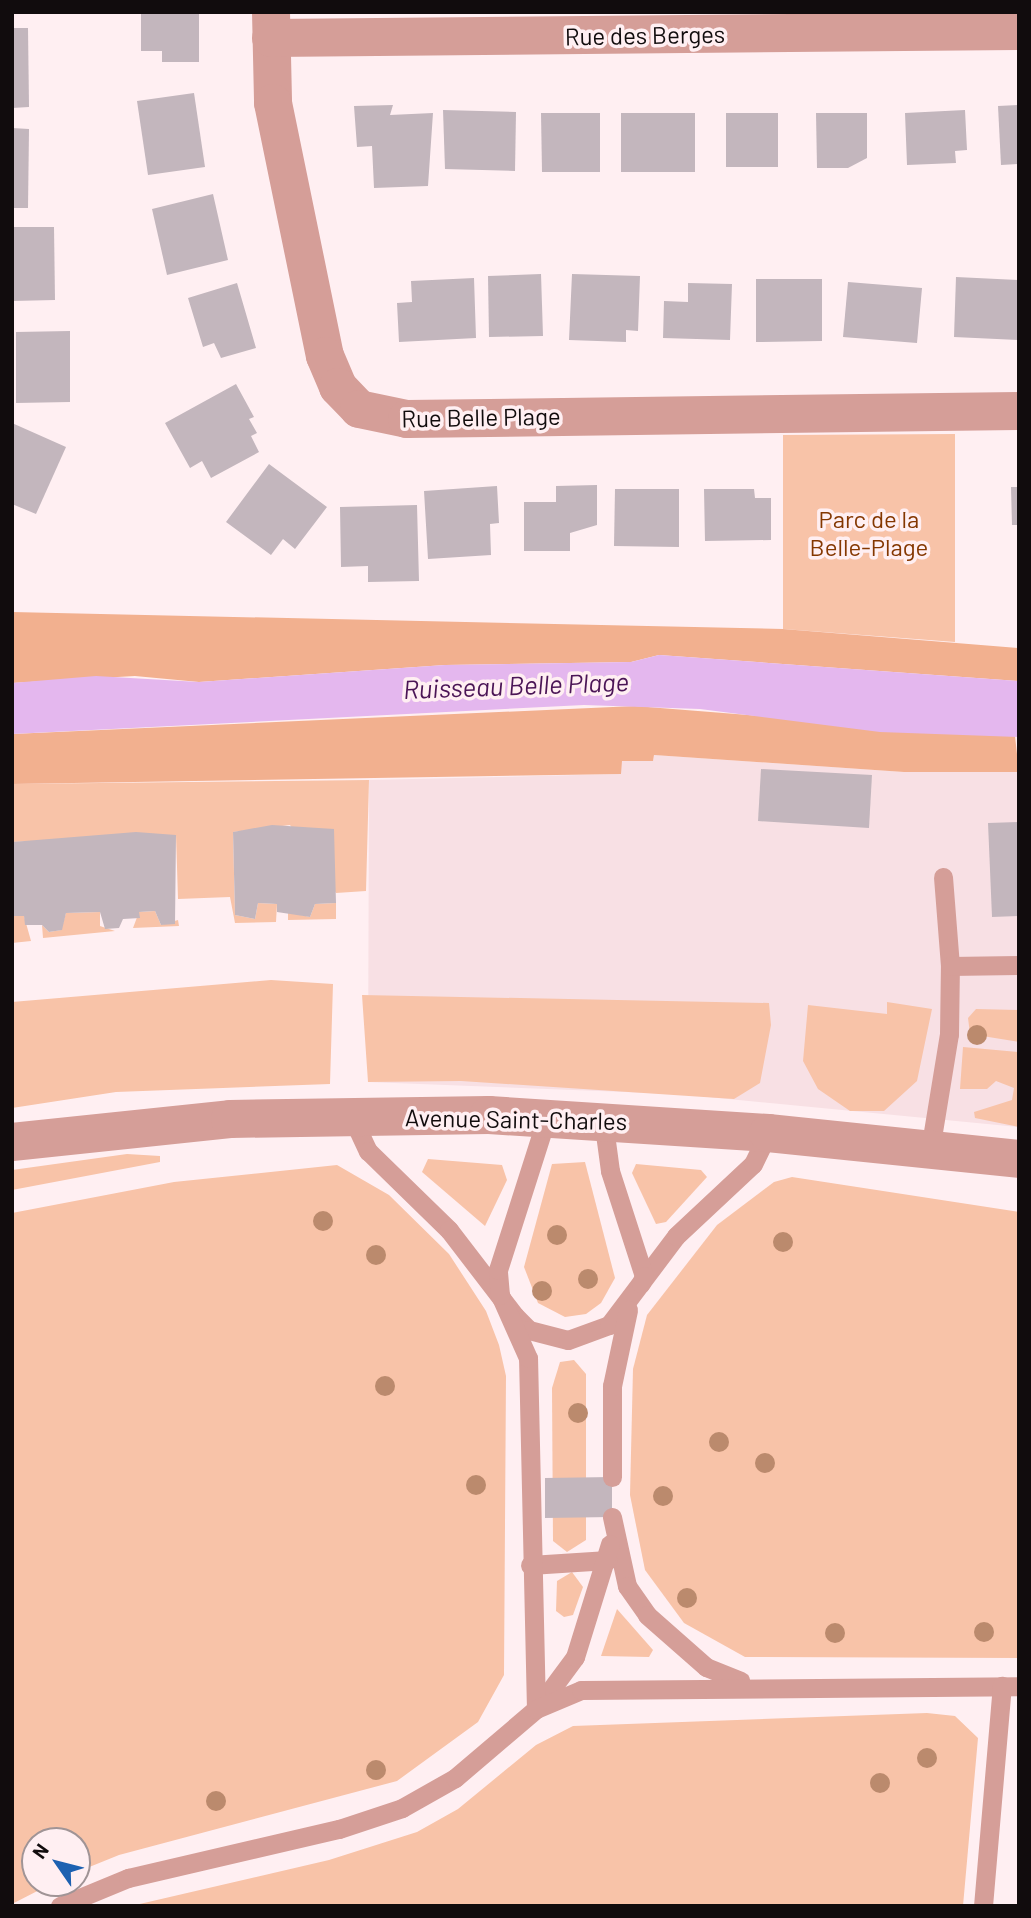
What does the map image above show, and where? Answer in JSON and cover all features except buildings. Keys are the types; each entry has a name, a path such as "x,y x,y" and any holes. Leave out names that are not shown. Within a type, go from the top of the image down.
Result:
{"street":[{"name":"Rue des Berges","path":"271,25 1019,31"},
{"name":"Rue Belle Plage","path":"271,25 273,103 325,356 338,387 359,409 407,419 1019,411"},
{"name":"Avenue Saint-Charles","path":"12,1142 159,1124 352,1117 547,1116 768,1133 1019,1160"}],"lane":[{"path":"930,1150 949,1034 950,966 943,877"},
{"path":"950,966 1019,965"},
{"path":"536,1709 530,1565 528,1358 500,1295 498,1270 507,1230 547,1116"},
{"path":"352,1117 368,1151 449,1230 529,1330 568,1340 609,1325 644,1276 698,1213 753,1164 768,1133"},
{"path":"603,1119 610,1171 644,1276 615,1356 612,1477"},
{"path":"60,1906 128,1878 339,1829 402,1808 455,1778 536,1709 575,1657 608,1560 612,1517 627,1586 647,1615 706,1667 758,1687"},
{"path":"530,1565 608,1560"},
{"path":"536,1709 581,1690 1010,1686 983,1906"}],"shaded area":[{"path":"12,612 783,629 1019,648 1019,681 659,655 631,662 445,665 199,682 135,676 12,683"},
{"path":"635,706 1015,736 1019,772 904,772 654,755 653,761 622,761 621,774 12,784 12,734"},
{"path":"654,755 904,772 1019,772 1019,1127 677,1094 368,1082 369,780 620,774 621,760 653,761"}],"green space":[{"name":"Parc de la Belle-Plage","path":"955,434 955,642 783,629 783,435"},
{"path":"369,780 366,891 336,893 290,825 233,832 235,915 255,919 258,903 277,904 276,922 235,923 230,897 178,899 176,835 12,842 12,784"},
{"path":"336,903 336,919 288,920 288,912 310,917 315,904"},
{"path":"155,911 161,925 178,920 179,926 133,928 139,912"},
{"path":"100,912 100,926 115,931 43,938 42,925 49,932 61,930 66,913"},
{"path":"13,916 24,916 31,941 12,943"},
{"path":"271,980 333,984 330,1084 116,1092 12,1108 12,1002"},
{"path":"362,995 769,1003 771,1025 760,1083 734,1099 461,1081 368,1082"},
{"path":"887,1002 932,1009 917,1081 884,1111 850,1111 818,1089 803,1061 808,1005 887,1014"},
{"path":"976,1009 1019,1010 1019,1042 970,1034 968,1018"},
{"path":"963,1047 1019,1052 1019,1127 975,1118 974,1112 1012,1100 1014,1088 996,1081 987,1089 960,1089"},
{"path":"127,1154 160,1156 160,1162 12,1190 12,1170"},
{"path":"428,1159 502,1165 507,1180 485,1226 422,1172"},
{"path":"585,1162 615,1278 601,1303 586,1314 565,1317 538,1303 524,1267 552,1164"},
{"path":"636,1164 701,1170 707,1177 666,1222 656,1224 632,1173"},
{"path":"337,1165 389,1195 449,1254 486,1311 499,1345 506,1376 504,1675 478,1722 397,1781 119,1855 91,1866 91,1827 21,1827 21,1897 26,1897 12,1904 12,1213 174,1182"},
{"path":"792,1177 1019,1212 1019,1658 745,1657 684,1623 645,1570 630,1495 633,1369 647,1315 717,1225 774,1182"},
{"path":"574,1360 586,1374 586,1540 567,1552 553,1541 552,1388 560,1362"},
{"path":"572,1572 583,1587 573,1615 564,1617 556,1611 557,1581"},
{"path":"617,1609 653,1650 649,1657 601,1656"},
{"path":"927,1713 955,1716 978,1738 963,1906 131,1906 329,1860 417,1832 458,1809 536,1745 573,1726"}],"water":[{"name":"Ruisseau Belle Plage","path":"659,655 1019,681 1019,737 880,732 700,709 584,705 12,734 12,683 96,676 199,682 445,665 631,662"}]}
